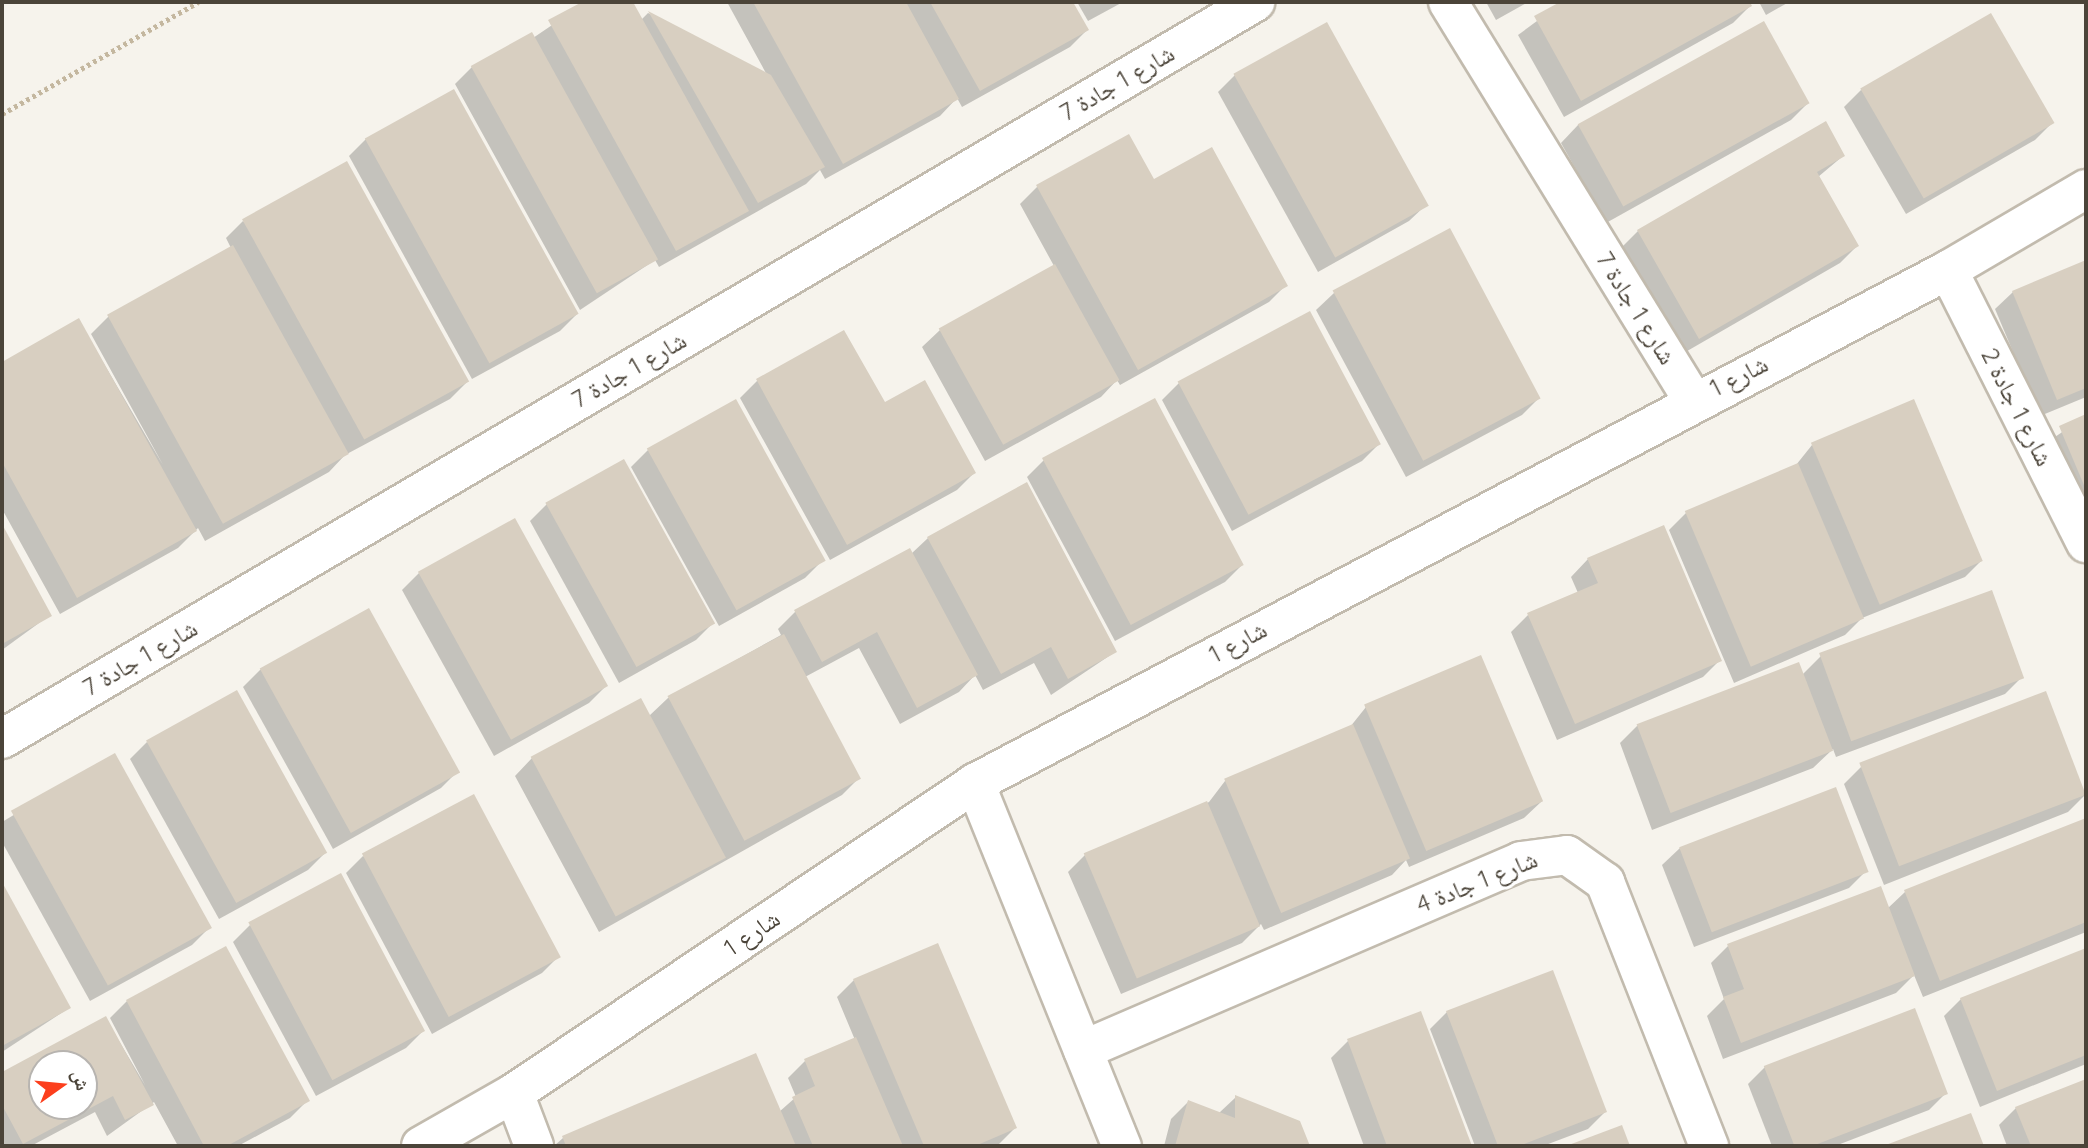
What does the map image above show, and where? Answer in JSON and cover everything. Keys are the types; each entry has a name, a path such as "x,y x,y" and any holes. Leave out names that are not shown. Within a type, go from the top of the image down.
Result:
{"street":[{"name":"شارع 1 جادة 7","path":"2,739 1255,2"},
{"name":"شارع 1 جادة 7","path":"1448,2 1693,400"},
{"name":"شارع 1","path":"421,1146 514,1093 975,783 1693,400 1948,270 2086,190"},
{"name":"شارع 1 جادة 2","path":"1948,270 2086,543"},
{"path":"975,783 1122,1146"},
{"name":"شارع 1 جادة 4","path":"1083,1050 1521,861 1567,855 1605,882 1709,1146"},
{"path":"514,1093 534,1146"}],"path":[{"path":"2,114 198,2"}],"building":[{"path":"582,2 633,2 749,211 676,251 548,20"},
{"path":"753,2 906,2 959,99 843,164"},
{"path":"930,2 1073,2 1089,30 980,91"},
{"path":"1560,2 1750,2 1752,6 1581,101 1534,16"},
{"path":"648,11 771,75 825,167 758,203"},
{"path":"1991,13 2054,123 1924,198 1860,88"},
{"path":"1764,21 1810,103 1623,206 1578,124"},
{"path":"1327,22 1429,206 1335,258 1233,74"},
{"path":"532,32 658,259 597,293 471,66"},
{"path":"454,89 579,314 489,363 365,138"},
{"path":"1826,121 1845,156 1817,172 1859,246 1699,339 1637,230"},
{"path":"1129,134 1154,179 1212,147 1288,286 1138,370 1036,185"},
{"path":"347,161 469,381 364,440 242,219"},
{"path":"1450,228 1541,398 1423,461 1333,290"},
{"path":"233,245 349,454 223,524 107,315"},
{"path":"2086,260 2086,388 2057,400 2012,291"},
{"path":"1055,264 1119,380 1003,445 939,328"},
{"path":"1310,311 1381,444 1248,515 1178,381"},
{"path":"79,318 197,531 77,598 2,462 2,362"},
{"path":"844,330 885,402 925,380 976,473 847,545 756,379"},
{"path":"1155,398 1244,565 1131,625 1042,458"},
{"path":"736,399 826,561 736,610 647,448"},
{"path":"1914,399 1983,561 1880,605 1811,443"},
{"path":"2086,414 2086,490 2059,426"},
{"path":"624,459 715,623 636,667 545,503"},
{"path":"1798,463 1864,619 1751,667 1685,511"},
{"path":"1027,482 1117,652 1068,679 1051,647 1001,674 927,537"},
{"path":"515,518 608,686 511,740 418,572"},
{"path":"2,524 52,616 2,644"},
{"path":"1664,525 1722,661 1575,724 1527,613 1598,583 1587,558"},
{"path":"910,548 978,675 917,708 877,632 822,662 794,610"},
{"path":"1992,590 2024,678 1851,741 1819,653"},
{"path":"369,608 460,772 351,833 260,669"},
{"path":"784,634 861,779 744,841 667,696"},
{"path":"1481,655 1543,801 1426,851 1364,705"},
{"path":"1799,662 1833,751 1671,813 1637,724"},
{"path":"237,690 327,853 236,903 146,740"},
{"path":"2046,691 2086,795 1899,866 1859,763"},
{"path":"641,698 726,858 616,916 531,757"},
{"path":"1353,724 1410,858 1281,913 1224,779"},
{"path":"115,753 212,928 108,986 11,811"},
{"path":"1836,787 1869,872 1712,932 1679,847"},
{"path":"474,794 561,957 449,1017 362,854"},
{"path":"1207,801 1260,926 1137,979 1084,853"},
{"path":"2086,818 2086,922 1940,981 1904,890"},
{"path":"341,873 425,1031 332,1080 248,922"},
{"path":"2,882 71,1008 2,1046"},
{"path":"1881,886 1915,976 1741,1043 1723,997 1744,989 1727,944"},
{"path":"938,943 1017,1128 975,1146 924,1146 853,979"},
{"path":"226,946 310,1101 227,1146 204,1146 126,1000"},
{"path":"2086,948 2086,1055 1997,1091 1960,998"},
{"path":"1553,970 1607,1112 1519,1146 1498,1146 1446,1011"},
{"path":"1915,1008 1948,1094 1812,1146 1794,1146 1764,1066"},
{"path":"1421,1011 1472,1146 1387,1146 1347,1039"},
{"path":"106,1016 154,1105 125,1120 113,1096 98,1104 98,1050 43,1050"},
{"path":"856,1037 903,1146 813,1146 792,1097 815,1086 804,1059"},
{"path":"756,1053 796,1146 566,1146 562,1136"},
{"path":"28,1058 28,1120 68,1120 23,1144 2,1105 2,1072"},
{"path":"2086,1079 2086,1146 2031,1146 2015,1107"},
{"path":"1235,1095 1300,1121 1310,1146 1175,1146 1188,1100 1235,1118"},
{"path":"1971,1113 1984,1146 1883,1146"},
{"path":"1622,1125 1630,1146 1566,1146"}]}
